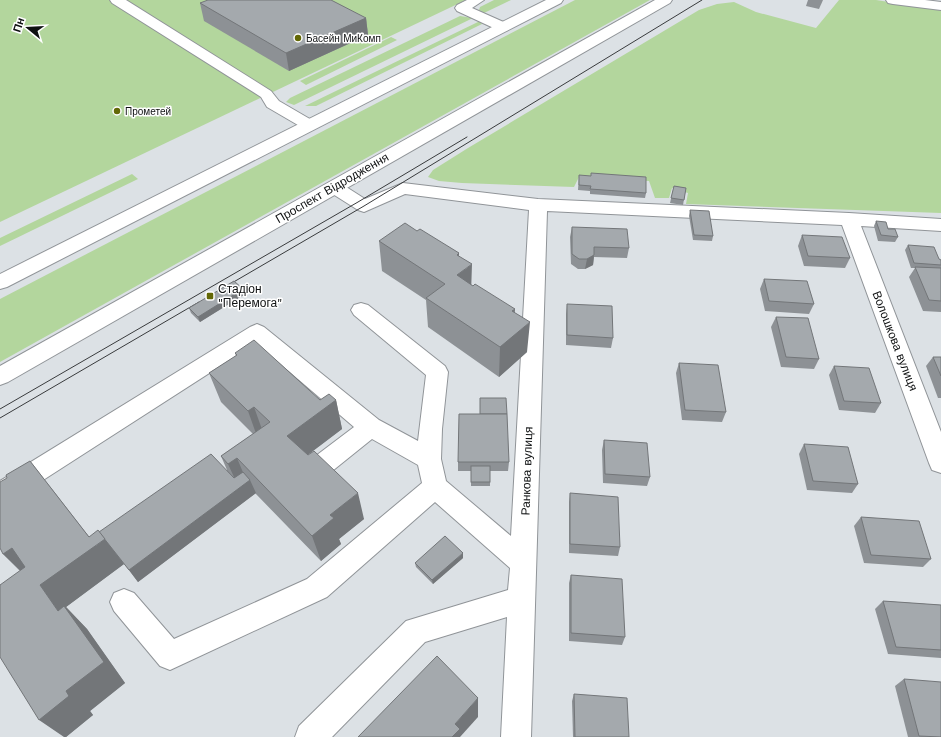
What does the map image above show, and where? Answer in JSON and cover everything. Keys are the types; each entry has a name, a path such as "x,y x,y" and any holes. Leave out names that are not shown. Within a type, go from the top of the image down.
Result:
{"main road":[{"path":"117,0 266,94 274,104 309,125"},
{"path":"477,0 462,8 503,27"},
{"path":"0,282 556,0"},
{"name":"Проспект Відродження","path":"0,376 665,0"},
{"path":"893,0 941,6"},
{"path":"334,187 364,206 403,188 538,205 849,219 941,225"},
{"name":"Ранкова вулиця","path":"516,737 538,205"},
{"name":"Волошкова вулиця","path":"849,219 941,463"},
{"path":"361,310 437,372 430,429 429,459 435,487 523,563"},
{"path":"0,494 257,332 371,427 429,459"},
{"path":"322,465 371,427"},
{"path":"124,602 170,656 317,588 435,487"},
{"path":"310,737 416,632 522,599"}],"green space":[{"name":"Прометей","path":"0,0 466,0 0,222"},
{"path":"494,0 511,0 484,13 479,10 480,7"},
{"path":"575,0 650,0 0,362 0,299"},
{"path":"839,0 876,0 941,10 941,213 686,204 688,193 672,188 669,198 655,198 649,181 579,177 574,187 462,183 439,181 428,177 433,170 468,148 699,10 717,4 734,2 756,12 816,28"},
{"path":"460,16 473,18 294,105 286,102 290,98"},
{"path":"480,21 482,24 316,106 305,106"},
{"path":"391,37 397,40 306,85 300,81"},
{"path":"132,174 138,179 0,246 0,238"}],"building":[{"name":"Басейн МиКомп","path":"208,0 331,0 366,18 286,53 200,3"},
{"path":"591,173 646,177 646,193 590,189 591,186 579,185 579,175 591,176"},
{"path":"674,186 686,188 684,200 671,198"},
{"path":"690,210 709,211 713,236 694,235"},
{"path":"876,221 886,222 888,229 895,229 898,237 881,235"},
{"path":"405,223 417,231 420,229 459,253 457,255 472,264 457,275 473,286 475,284 515,309 512,311 530,322 500,347 426,298 445,284 379,241"},
{"path":"572,227 627,229 629,248 594,247 594,255 587,259 579,259 572,254"},
{"path":"802,235 842,237 850,258 808,256"},
{"path":"908,245 934,247 939,259 941,260 941,265 914,263"},
{"path":"915,267 941,268 941,301 929,300"},
{"path":"764,279 807,281 814,304 769,301"},
{"path":"234,281 243,289 198,317 189,308"},
{"path":"567,304 612,306 613,338 567,335"},
{"path":"776,317 808,318 819,359 786,357"},
{"path":"254,340 320,400 329,394 336,400 287,436 308,455 314,451 358,493 330,515 334,518 312,536 237,458 228,464 221,456 270,422 254,407 248,411 209,373 237,355 235,353"},
{"path":"933,357 941,357 941,376"},
{"path":"679,363 718,365 726,412 685,410"},
{"path":"834,366 869,368 881,403 844,401"},
{"path":"480,398 506,398 507,414 480,414"},
{"path":"459,414 507,414 509,462 458,462"},
{"path":"604,440 647,443 650,477 605,474"},
{"path":"804,444 848,447 858,484 813,481"},
{"path":"211,454 234,478 243,472 250,480 129,570 99,532"},
{"path":"30,461 89,537 98,530 105,539 40,585 58,611 64,606 104,662 66,691 69,696 39,720 0,657 0,585 25,567 12,548 3,554 0,548 0,482 7,478 6,475"},
{"path":"471,466 490,466 490,482 471,482"},
{"path":"570,493 618,497 620,547 570,544"},
{"path":"861,517 919,521 931,559 871,555"},
{"path":"445,536 463,553 432,580 415,563"},
{"path":"571,575 622,579 625,637 571,633"},
{"path":"883,601 941,605 941,650 896,647"},
{"path":"437,656 478,698 455,724 460,729 452,737 358,737"},
{"path":"904,679 941,682 941,737 919,736"},
{"path":"574,694 627,698 629,737 575,737"}],"tram line":[{"path":"225,287 364,206 702,0"},
{"path":"0,409 358,202 467,137"},
{"path":"0,418 199,302"}],"place":[{"name":"Басейн МиКомп","path":"298,38"},
{"name":"Прометей","path":"117,111"},
{"name":"Стадіон \"Перемога\"","path":"210,296"}]}
